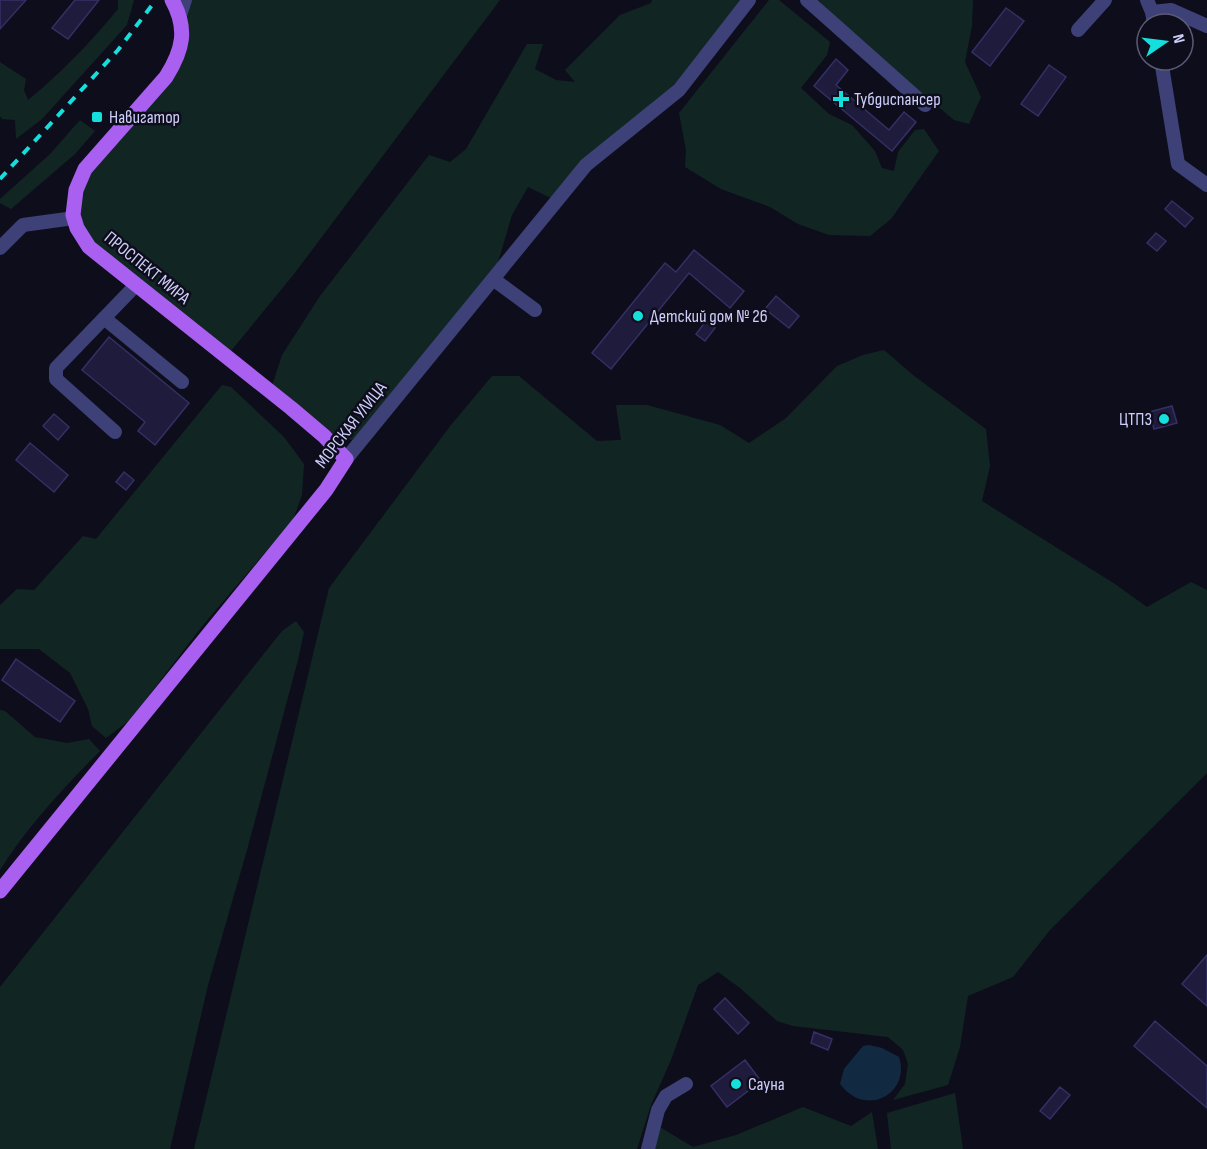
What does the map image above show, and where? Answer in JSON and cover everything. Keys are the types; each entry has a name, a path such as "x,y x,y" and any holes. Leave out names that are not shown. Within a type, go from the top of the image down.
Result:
{"main road":[{"path":"74,218 76,190 84,169 166,77 176,62 182,40 182,7 172,0"},
{"name":"ПРОСПЕКТ МИРА","path":"74,218 77,228 89,247 307,422 346,459"},
{"name":"МОРСКАЯ УЛИЦА","path":"0,891 326,490 346,459"}],"street":[{"name":"МОРСКАЯ УЛИЦА","path":"346,459 586,165 679,90 749,0"},
{"path":"807,0 925,105"},
{"path":"1078,30 1106,0"},
{"path":"1151,12 1171,10 1176,12"},
{"path":"1163,72 1178,164 1207,185"},
{"path":"0,248 23,225 74,218"},
{"path":"493,279 535,310"},
{"path":"116,432 56,379 56,368 136,285"},
{"path":"104,318 182,382"},
{"path":"648,1149 658,1110 666,1096 686,1084"}],"green space":[{"path":"118,0 134,0 127,25 42,119 16,139 15,120 2,119 0,116 0,62 26,79 24,90 28,100 64,68 97,33 118,9"},
{"path":"185,0 500,0 294,274 226,357 77,228 76,190 166,77"},
{"path":"652,0 749,0 679,90 586,165 557,201 528,187 512,215 493,279 361,441 324,436 270,392 282,355 320,296 429,155 450,162 466,149 527,44 543,44 535,69 556,80 575,82 565,70 620,15 651,3"},
{"path":"769,0 779,0 830,42 827,55 801,88 829,114 852,125 875,151 882,168 894,171 898,152 915,130 924,129 939,151 891,219 870,236 829,235 798,224 770,207 721,189 685,167 686,150 679,113"},
{"path":"818,0 973,0 972,26 965,62 981,97 969,124 954,120 875,54"},
{"path":"80,120 95,131 75,154 11,209 0,203 0,199 50,154"},
{"path":"884,350 913,375 986,429 990,466 982,501 1115,584 1147,607 1191,582 1207,590 1207,773 1050,930 1013,977 968,996 960,1047 948,1085 893,1100 905,1084 908,1064 903,1050 888,1037 793,1026 777,1021 718,972 698,985 671,1060 651,1105 637,1149 194,1149 329,588 451,425 492,376 519,376 597,441 621,440 616,405 647,405 720,425 749,443 786,418 837,366 863,355"},
{"path":"222,385 231,387 284,437 304,464 302,495 293,520 203,625 130,720 106,738 92,726 88,709 70,673 39,649 0,649 0,605 17,589 34,590 83,536 96,539"},
{"path":"296,621 304,632 298,660 208,985 170,1149 0,1149 0,987 282,631"},
{"path":"0,710 5,711 35,737 67,743 89,739 100,751 47,808 0,870"},
{"path":"955,1093 963,1149 891,1149 887,1113"},
{"path":"803,1107 851,1126 872,1112 878,1149 654,1149 658,1126 693,1147 736,1135"}],"water":[{"path":"863,1046 882,1048 899,1057 901,1070 892,1091 884,1097 862,1100 850,1094 840,1084 844,1069"}],"building":[{"path":"0,0 26,0 0,29"},
{"path":"75,0 99,0 68,39 52,28"},
{"path":"1006,8 1024,21 990,66 972,52"},
{"name":"Тубдиспансер","path":"836,59 848,70 836,85 889,130 904,112 916,122 892,151 814,86"},
{"path":"1049,65 1066,77 1038,116 1021,104"},
{"path":"1172,201 1193,218 1185,227 1165,209"},
{"path":"1156,233 1166,241 1157,251 1147,243"},
{"name":"Детский дом № 26","path":"694,250 744,291 730,308 689,273 611,369 592,353 665,263 676,272"},
{"path":"776,296 799,316 789,328 765,309"},
{"path":"706,321 715,328 705,341 696,334"},
{"path":"109,337 189,403 155,445 138,431 145,422 82,370"},
{"name":"ЦТП3","path":"1172,406 1177,423 1154,429 1149,412"},
{"path":"54,414 69,427 58,440 43,426"},
{"path":"30,443 68,475 54,492 16,460"},
{"path":"124,472 134,480 126,490 116,482"},
{"path":"16,659 75,701 60,722 2,680"},
{"path":"1207,955 1207,1006 1182,984"},
{"path":"725,998 749,1023 738,1034 714,1009"},
{"path":"1155,1021 1207,1066 1207,1108 1134,1046"},
{"path":"814,1032 832,1039 828,1050 811,1043"},
{"name":"Сауна","path":"745,1060 761,1081 727,1107 711,1086"},
{"path":"1060,1087 1070,1095 1050,1119 1040,1111"}],"railway":[{"path":"0,179 118,50 156,0"}],"place":[{"name":"Тубдиспансер","path":"841,99"},
{"name":"Навигатор","path":"97,117"},
{"name":"Детский дом № 26","path":"638,316"},
{"name":"ЦТП3","path":"1164,419"},
{"name":"Сауна","path":"736,1084"}]}
